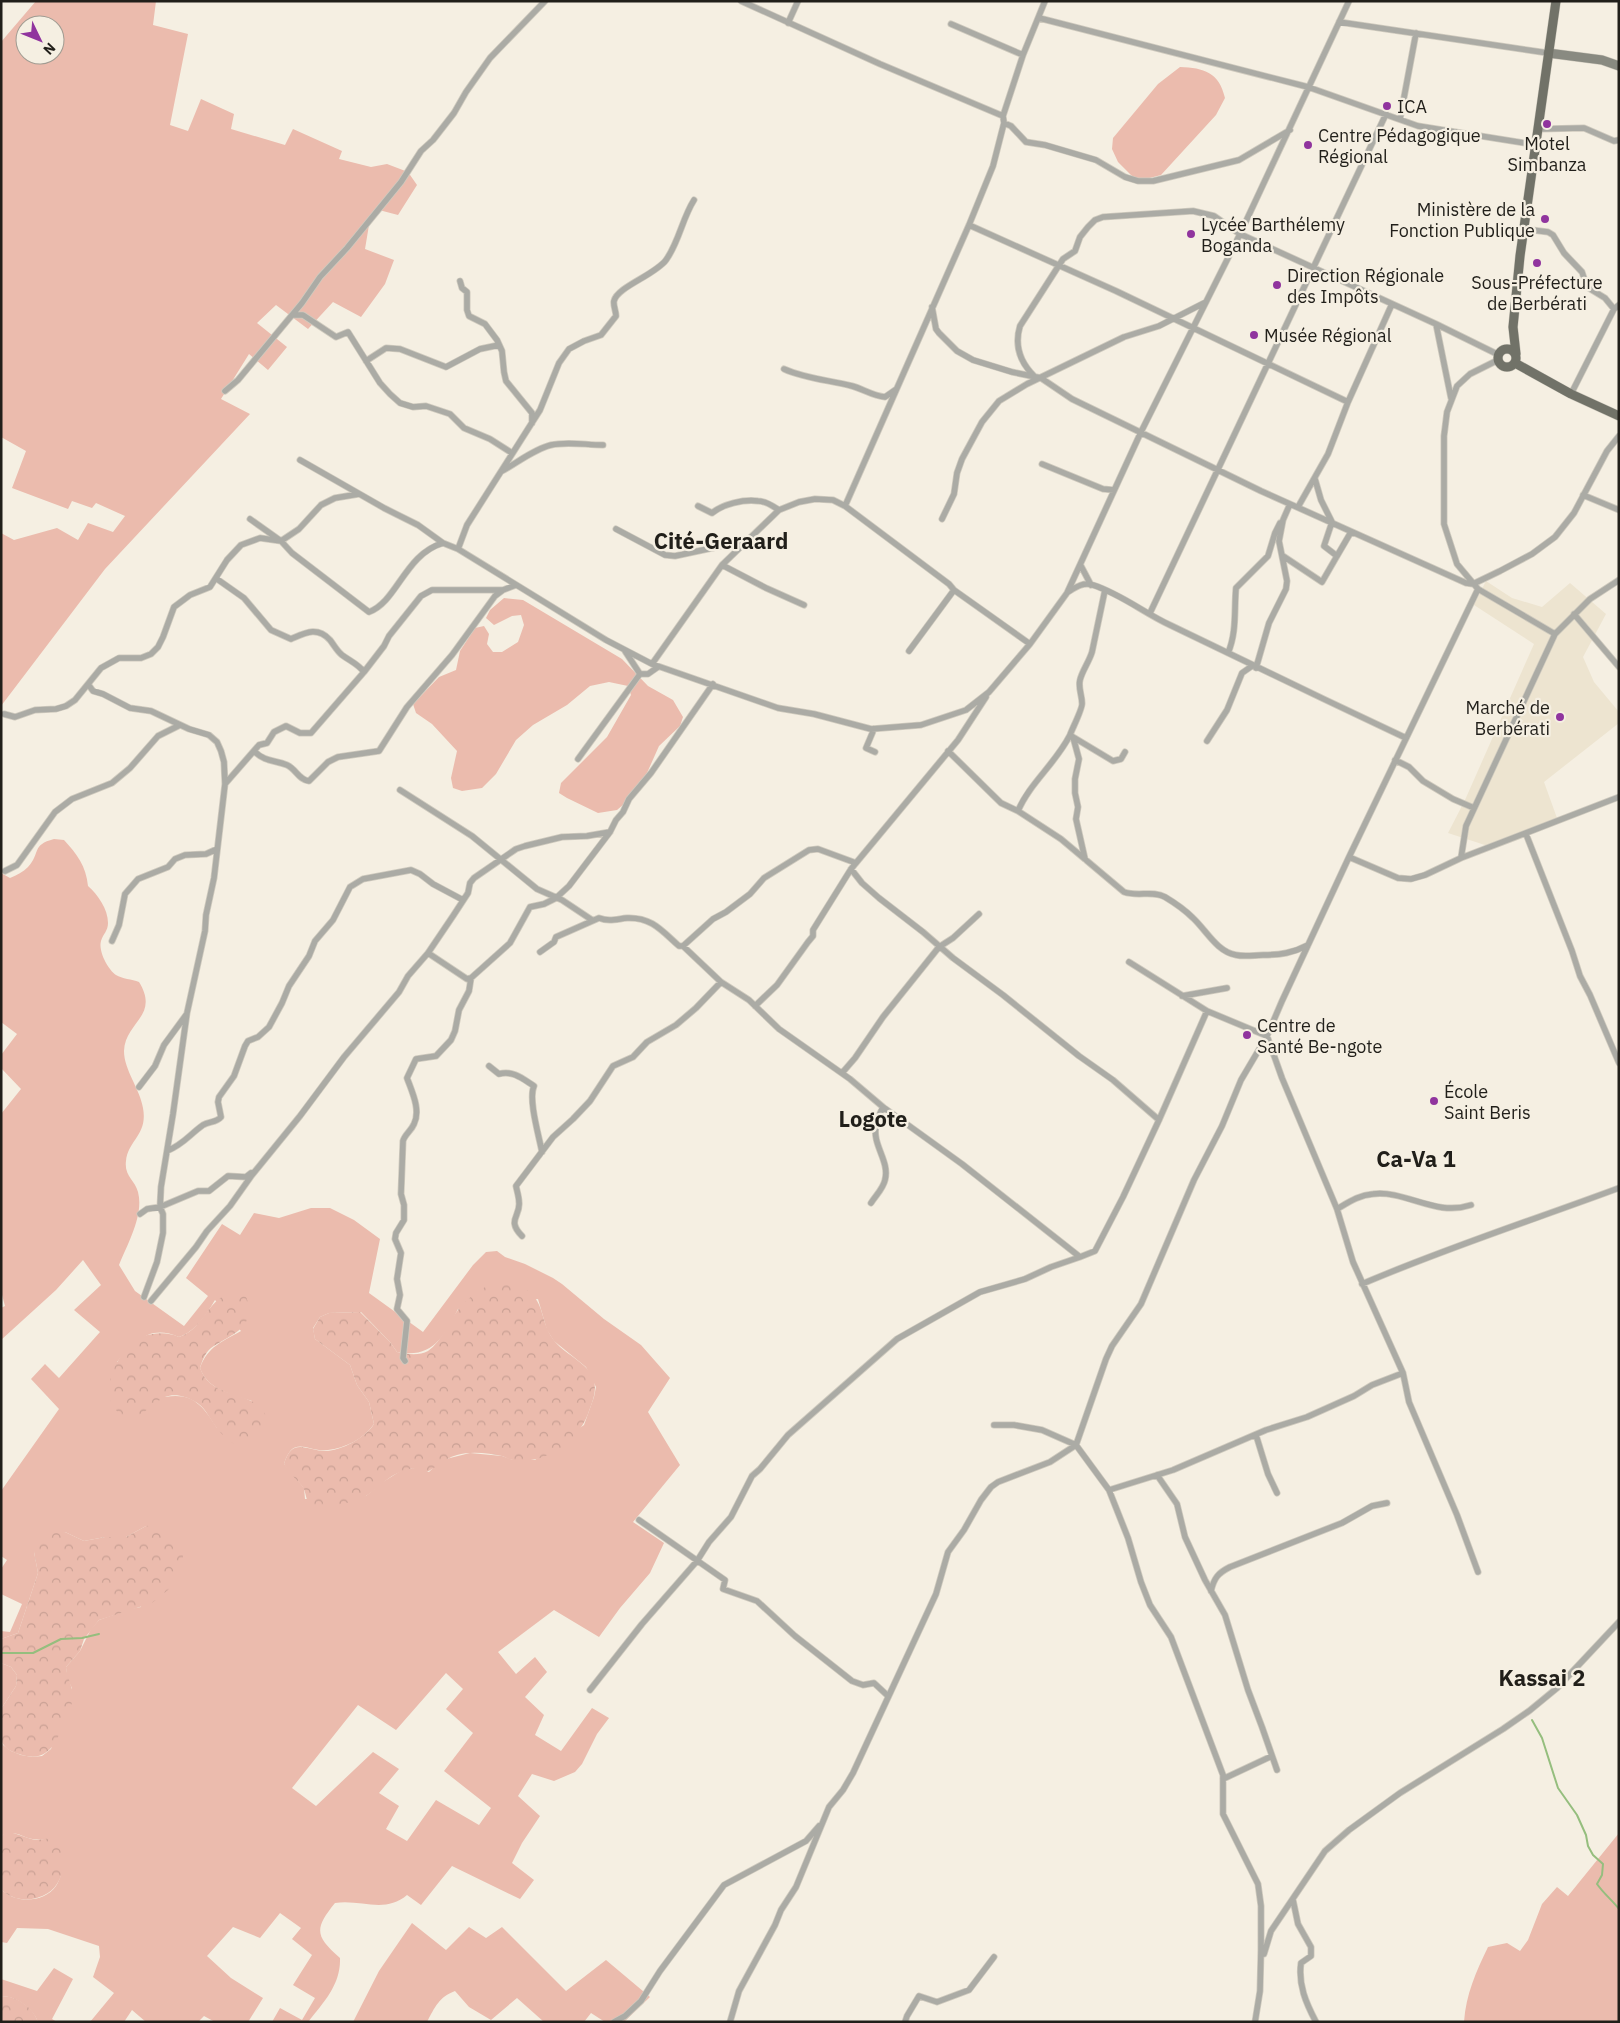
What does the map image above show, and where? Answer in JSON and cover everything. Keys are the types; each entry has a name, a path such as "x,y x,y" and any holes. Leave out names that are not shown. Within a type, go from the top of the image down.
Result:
{"main road":[{"path":"1514,327 1500,355 1502,366 1507,368 1516,359 1514,327 1524,229 1556,1"},
{"path":"1500,355 1511,350 1516,359 1571,394 1619,416"}],"street":[{"path":"225,391 238,380 302,303 320,277 347,248 401,182 421,151 433,140 490,58 545,1"},
{"path":"741,1 1003,116"},
{"path":"788,23 798,1"},
{"path":"755,1006 776,985 813,936 813,930 851,869 948,751 989,692 1030,644 1067,593 1141,432 1240,234 1349,1"},
{"path":"845,506 969,225 993,166 1004,123 1003,116 1023,55 1039,18 1043,3"},
{"path":"1039,18 1308,87 1418,126 1537,145"},
{"path":"1339,22 1602,60 1619,66"},
{"path":"951,24 1023,55"},
{"path":"1400,119 1416,33"},
{"path":"1150,614 1386,114"},
{"path":"1004,123 1011,126 1026,142 1045,145 1096,160 1125,177 1138,181 1153,181 1239,160 1290,130"},
{"path":"1539,129 1584,128 1614,140 1619,140"},
{"path":"458,549 467,525 540,410 558,363 569,349 584,340 601,335 616,316 613,302 616,296 622,290 656,270 666,261 676,242 686,212 694,200"},
{"path":"1037,377 1021,358 1017,345 1018,334 1024,318 1063,259 1075,251 1080,237 1088,227 1095,220 1103,216 1193,211 1214,216 1240,234 1500,355"},
{"path":"969,225 1060,265 1348,402"},
{"path":"1524,229 1548,232 1553,235 1564,253 1582,272 1587,287 1616,307 1571,394"},
{"path":"460,281 462,288 467,292 469,316 485,324 499,345 502,351 506,381 532,413 532,423"},
{"path":"942,519 954,494 957,473 962,460 982,422 999,401 1037,377 1124,337 1173,320 1207,301"},
{"path":"1298,507 1328,454 1348,402 1392,304"},
{"path":"932,307 936,329 957,351 983,363 1037,377 1072,399 1290,504 1457,580 1473,584 1532,554 1555,537 1574,513 1607,451 1619,436"},
{"path":"292,315 304,315 336,337 348,332 386,390 400,402 413,407 426,406 450,414 464,428 490,439 512,453"},
{"path":"1436,324 1451,398"},
{"path":"366,361 386,348 400,349 446,367 480,349 499,345"},
{"path":"1500,355 1463,379 1451,398 1444,436 1444,524 1457,564 1478,589 1555,634"},
{"path":"784,369 799,375 854,386 879,397 885,397 896,389"},
{"path":"501,472 535,451 551,445 603,445"},
{"path":"300,460 418,525 443,543 458,549 625,650 658,667 713,684 778,708 874,728 921,725 948,718 966,710 989,692"},
{"path":"1042,464 1103,489 1114,490"},
{"path":"1315,479 1321,500 1332,522 1324,546 1337,556"},
{"path":"4,714 15,717 35,710 56,709 66,706 75,700 101,668 119,658 141,658 151,654 158,647 163,637 174,607 190,595 210,587 217,579 227,560 241,545 260,538 281,541 300,529 321,505 335,498 359,494"},
{"path":"1583,495 1619,510"},
{"path":"652,664 722,565 779,510 799,502 815,499 834,500 845,506 949,584 954,590 1030,644"},
{"path":"698,506 712,513 732,504 757,500 779,510"},
{"path":"1228,653 1233,642 1236,588 1268,556 1275,533 1290,504"},
{"path":"250,519 281,541 292,553 369,612 376,610 424,552 443,543"},
{"path":"1242,672 1254,667 1269,623 1286,589 1287,581 1279,540 1283,520"},
{"path":"616,529 664,555 675,556 691,551 711,550 746,541"},
{"path":"1283,556 1322,582 1351,532"},
{"path":"722,565 804,605"},
{"path":"1081,566 1091,584"},
{"path":"217,579 244,598 271,630 290,639 309,631 319,632 328,638 341,654 358,665 364,672"},
{"path":"1461,858 1466,826 1555,634 1590,599 1619,580"},
{"path":"1067,593 1076,586 1091,584 1254,667 1406,738"},
{"path":"255,752 270,762 290,766 304,780 309,781 328,762 338,757 379,751 407,708 452,654 495,596 503,590 516,585"},
{"path":"730,2022 739,1991 775,1925 781,1910 796,1888 832,1802 843,1790 853,1774 936,1594 948,1552 972,1518 980,1500 990,1487 998,1482 1050,1462 1076,1445 1112,1346 1141,1304 1194,1180 1222,1126 1241,1080 1267,1036 1349,857 1478,589"},
{"path":"225,784 244,761 255,752 259,745 267,743 274,732 286,726 300,733 311,733 364,672 421,596 432,590 503,590"},
{"path":"910,651 954,590"},
{"path":"1018,811 1026,796 1049,768 1071,736 1082,708 1079,687 1080,678 1092,652 1105,590"},
{"path":"1574,614 1619,667"},
{"path":"625,650 640,674"},
{"path":"1207,741 1227,710 1242,672 1236,658"},
{"path":"640,674 648,674 658,667"},
{"path":"578,759 640,674"},
{"path":"88,684 93,692 103,694 130,708 151,711 189,730 209,735 217,742 224,762 225,784 214,878 187,1014 168,1151 161,1187 160,1207 163,1214 163,1233 157,1262 144,1298"},
{"path":"405,1361 403,1358 407,1321 397,1309 400,1294 397,1279 402,1253 395,1239 404,1220 404,1205 401,1194 404,1141 405,1136 415,1123 417,1108 407,1078 416,1059 436,1056 451,1040 455,1031 459,1010 469,991 471,978 510,943 530,907 544,904 556,898 570,886 610,832 629,799 651,773 713,684"},
{"path":"5,871 17,865 62,805 81,794 112,783 130,768 158,736 180,725"},
{"path":"874,728 866,748 875,752"},
{"path":"1071,736 1114,761 1121,759 1125,752"},
{"path":"1071,736 1079,760 1075,779 1078,807 1076,819 1085,859"},
{"path":"948,751 1001,803 1018,811 1061,839 1106,879 1124,892 1132,896 1154,894 1162,896 1191,916 1220,946 1230,953 1237,955 1273,955 1295,952 1308,945"},
{"path":"1395,760 1409,767 1423,781 1453,799 1474,808"},
{"path":"400,790 472,836 537,889 562,900 592,920"},
{"path":"1349,857 1398,878 1411,879 1619,797"},
{"path":"151,1301 207,1231 230,1206 255,1171 428,953 463,900 474,878 500,859 525,846 562,836 587,836 610,832"},
{"path":"1526,834 1580,976 1619,1063"},
{"path":"112,941 119,925 125,894 138,879 168,867 175,859 185,855 206,854 216,849"},
{"path":"683,946 712,919 726,912 750,894 764,878 809,850 818,849 856,863"},
{"path":"851,869 862,883 924,932 939,947 1004,995 1079,1056 1113,1080 1159,1120"},
{"path":"168,1151 180,1146 203,1125 218,1121 221,1117 219,1097 234,1076 245,1046 248,1041 258,1037 269,1027 289,986 309,956 315,941 333,920 350,887 363,879 384,877 410,870 463,900"},
{"path":"842,1073 855,1058 883,1017 939,947 953,938 980,914"},
{"path":"540,952 554,942 556,937 599,918 606,920 636,918 650,921 679,946 683,946 721,982 755,1006 779,1029 842,1073 883,1107 962,1164 1080,1257"},
{"path":"428,953 460,976 471,978"},
{"path":"1129,962 1207,1011 1267,1036 1282,1078 1337,1209 1353,1262 1403,1373 1409,1402 1457,1515 1478,1572"},
{"path":"522,1236 514,1224 516,1212 520,1204 516,1186 553,1136 590,1101 614,1066 633,1056 647,1042 676,1025 696,1008 721,982"},
{"path":"1182,996 1227,988"},
{"path":"590,1690 731,1517 752,1476 788,1435 897,1339 980,1292 1025,1279 1095,1251 1159,1120 1207,1011"},
{"path":"139,1087 151,1073 164,1045 187,1014"},
{"path":"489,1066 499,1074 506,1072 516,1074 534,1086 532,1101 542,1152"},
{"path":"871,1203 882,1188 886,1178 884,1157 876,1137 876,1127 883,1107"},
{"path":"140,1214 147,1209 160,1207 198,1191 209,1191 228,1176 246,1177 255,1171"},
{"path":"1362,1284 1428,1256 1619,1188"},
{"path":"1337,1209 1359,1197 1374,1194 1390,1195 1426,1205 1451,1209 1471,1205"},
{"path":"1109,1490 1157,1475 1306,1417 1354,1396 1372,1385 1403,1373"},
{"path":"994,1425 1014,1425 1042,1430 1076,1445 1109,1490 1128,1538 1150,1605 1172,1637 1223,1778 1223,1814 1258,1884 1261,1906 1261,1963 1260,1991 1255,2022"},
{"path":"1256,1435 1276,1493"},
{"path":"1157,1475 1177,1504 1185,1537 1228,1623 1248,1690 1277,1770"},
{"path":"1211,1591 1214,1579 1219,1573 1230,1567 1342,1522 1372,1506 1387,1503"},
{"path":"639,1520 725,1580 724,1588 757,1602 795,1636 852,1681 863,1685 874,1683 888,1696"},
{"path":"1261,1963 1271,1931 1325,1851 1349,1830 1400,1793 1529,1711 1557,1688 1619,1622"},
{"path":"1223,1778 1272,1756"},
{"path":"614,2022 625,2016 641,2001 668,1959 724,1885 806,1841 823,1823"},
{"path":"1293,1900 1298,1924 1311,1948 1311,1956 1301,1963 1300,1975 1308,2007 1316,2022"},
{"path":"905,2022 920,1996 937,2002 969,1990 994,1957"}],"shaded area":[{"name":"Marché de Berbérati","path":"1486,581 1512,598 1542,607 1570,583 1606,614 1583,657 1594,682 1619,712 1619,723 1544,782 1557,818 1491,847 1448,833 1465,800 1534,644 1474,605"}],"green space":[{"path":"36,1 156,1 153,25 188,34 170,125 188,131 201,99 234,114 231,129 285,145 293,129 342,151 339,159 371,167 387,164 408,172 417,185 398,215 379,210 369,225 365,249 394,260 385,284 361,317 333,302 308,329 276,305 257,323 287,347 268,370 249,354 221,399 250,414 105,569 1,706 1,533 14,540 57,528 78,540 88,523 113,532 125,516 96,503 92,508 72,501 68,509 12,488 26,451 1,437 1,42 15,26 15,65 65,65 65,15 24,15"},
{"path":"1180,67 1203,70 1209,73 1219,82 1225,98 1216,115 1161,175 1142,180 1132,176 1118,162 1112,149 1113,138 1158,84"},
{"path":"504,598 523,600 622,659 648,686 673,700 683,717 680,726 659,746 639,791 617,810 598,813 559,793 561,783 607,737 631,695 628,686 609,682 590,686 567,705 533,725 516,740 496,774 482,788 462,791 453,788 451,778 457,751 432,724 416,713 413,704 439,677 456,670 460,651 475,628 484,626 489,634 487,644 493,652 502,652 518,642 524,625 521,615 512,616 494,625 486,618 490,610"},
{"path":"54,839 64,840 77,855 83,866 88,886 99,898 108,918 108,926 100,945 104,960 116,975 139,982 146,1003 144,1011 126,1041 124,1051 127,1065 141,1101 144,1117 143,1125 130,1148 126,1161 128,1174 137,1188 139,1210 134,1229 119,1265 135,1291 184,1326 208,1296 186,1278 222,1224 240,1235 254,1213 279,1218 311,1208 330,1208 354,1220 380,1239 369,1293 423,1332 473,1265 486,1252 497,1251 505,1257 525,1264 562,1284 604,1319 641,1345 670,1378 648,1412 680,1465 633,1522 664,1543 650,1573 620,1608 599,1637 554,1610 498,1652 516,1674 535,1657 547,1672 525,1697 544,1715 535,1735 561,1751 592,1708 609,1718 597,1734 582,1764 575,1772 554,1781 532,1774 518,1796 540,1816 522,1843 512,1863 534,1880 520,1899 452,1866 421,1905 407,1895 399,1901 381,1905 335,1903 323,1919 320,1932 326,1944 340,1958 338,1976 330,1992 308,2022 272,2022 280,2008 302,2020 315,1998 293,1985 312,1955 292,1939 301,1928 280,1913 260,1938 233,1927 207,1956 231,1978 263,1998 248,2022 215,2022 204,2016 198,2022 146,2022 132,2010 124,2022 90,2022 114,1993 93,1977 100,1957 99,1946 48,1929 17,1928 7,1943 1,1942 1,1889 14,1897 29,1900 51,1892 57,1885 61,1875 49,1839 33,1839 11,1833 1,1836 1,1740 3,1745 11,1751 32,1757 42,1756 51,1749 72,1688 67,1678 66,1667 80,1651 91,1629 99,1620 141,1607 146,1526 126,1537 105,1537 84,1541 65,1532 34,1552 38,1573 18,1633 1,1639 1,1631 10,1632 22,1604 1,1594 1,1569 7,1560 1,1556 1,1491 59,1409 31,1379 45,1364 59,1378 100,1332 74,1310 101,1285 83,1260 56,1290 1,1340 1,1308 5,1306 1,1291 1,1114 21,1089 1,1068 1,1055 17,1034 1,1022 1,873 10,878 22,872 32,862 39,847 47,841","holes":["538,1299 547,1330 554,1341 586,1367 596,1387 584,1425 535,1460 513,1460 502,1456 470,1453 446,1459 429,1472 413,1468 402,1470 366,1496 305,1499 304,1488 284,1464 292,1449 302,1446 321,1450 341,1447 360,1438 374,1424 369,1402 357,1385 350,1365 315,1339 313,1328 320,1317 329,1313 361,1312 397,1352 409,1353 428,1349 435,1344 442,1337 458,1309","215,1300 241,1331 211,1350 200,1368 214,1386 252,1401 217,1428 207,1413 196,1402 183,1397 165,1397 117,1362 137,1341 151,1334 160,1332 179,1337 191,1331 200,1322","446,1673 463,1689 446,1709 473,1733 444,1771 491,1808 479,1825 436,1800 407,1841 386,1829 399,1806 379,1793 399,1769 373,1752 316,1806 292,1788 358,1705 396,1730"]},
{"path":"503,1280 516,1284 531,1293 539,1305 553,1339 562,1349 580,1362 593,1378 595,1392 593,1401 583,1425 576,1434 558,1450 536,1459 525,1461 510,1460 491,1454 462,1454 452,1457 421,1474 413,1468 397,1473 360,1499 312,1507 307,1500 304,1489 284,1464 287,1455 291,1450 301,1447 326,1451 339,1449 365,1434 374,1424 369,1402 357,1385 350,1365 315,1339 313,1329 320,1317 329,1313 360,1312 390,1342 397,1352 421,1354 433,1347 467,1300 484,1287"},
{"path":"225,1295 246,1296 249,1307 248,1316 240,1329 209,1350 200,1368 207,1379 216,1387 257,1404 264,1413 269,1425 261,1435 249,1442 232,1443 218,1429 207,1412 198,1403 184,1396 172,1395 165,1397 143,1413 131,1418 119,1413 112,1404 109,1394 110,1383 118,1360 125,1351 133,1343 147,1335 166,1333 179,1337 187,1334 218,1299"},
{"path":"157,1525 166,1529 179,1546 183,1555 182,1572 168,1590 152,1603 99,1620 84,1639 80,1651 66,1667 73,1699 59,1735 50,1749 45,1754 29,1757 8,1749 1,1740 1,1709 16,1686 17,1675 11,1667 1,1663 1,1639 18,1633 38,1573 34,1552 35,1541 43,1534 65,1532 84,1541 105,1537 126,1537 146,1526"},
{"path":"1,1663 11,1667 17,1675 16,1686 1,1709"},
{"path":"7,1832 37,1840 49,1839 59,1845 62,1850 64,1864 57,1884 48,1893 37,1898 18,1899 2,1890 1,1836"},
{"path":"1619,1833 1619,2022 1464,2022 1469,1993 1488,1947 1507,1943 1520,1951 1528,1940 1542,1904 1557,1887 1568,1896"},
{"path":"412,1923 446,1950 469,1927 486,1938 502,1927 566,1991 606,1960 650,1997 624,2022 605,2022 591,2013 584,2022 544,2022 517,1998 491,2020 469,2007 455,1991 441,1999 427,2022 353,2022 379,1971"},
{"path":"54,1968 73,1979 52,2019 57,2022 38,2022 32,2012 23,2004 12,1998 1,1996 1,1979 37,1991"},
{"path":"1,1996 13,1998 24,2003 38,2022 1,2022"}],"waterway":[{"path":"1,1653 33,1653 61,1639 82,1638 99,1634"},
{"path":"1532,1720 1542,1738 1558,1788 1577,1815 1593,1855 1603,1864 1602,1875 1597,1884 1619,1909"}],"place":[{"name":"ICA","path":"1387,106"},
{"name":"Motel Simbanza","path":"1547,124"},
{"name":"Centre Pédagogique Régional","path":"1308,145"},
{"name":"Ministère de la Fonction Publique","path":"1545,219"},
{"name":"Lycée Barthélemy Boganda","path":"1191,234"},
{"name":"Sous-Préfecture de Berbérati","path":"1537,263"},
{"name":"Direction Régionale des Impôts","path":"1277,285"},
{"name":"Musée Régional","path":"1254,335"},
{"name":"Marché de Berbérati","path":"1560,717"},
{"name":"Centre de Santé Be-ngote","path":"1247,1035"},
{"name":"École Saint Beris","path":"1434,1101"}],"district":[{"name":"Cité-Geraard","path":"721,540"},
{"name":"Logote","path":"873,1118"},
{"name":"Ca-Va 1","path":"1416,1158"},
{"name":"Kassai 2","path":"1542,1677"}]}
